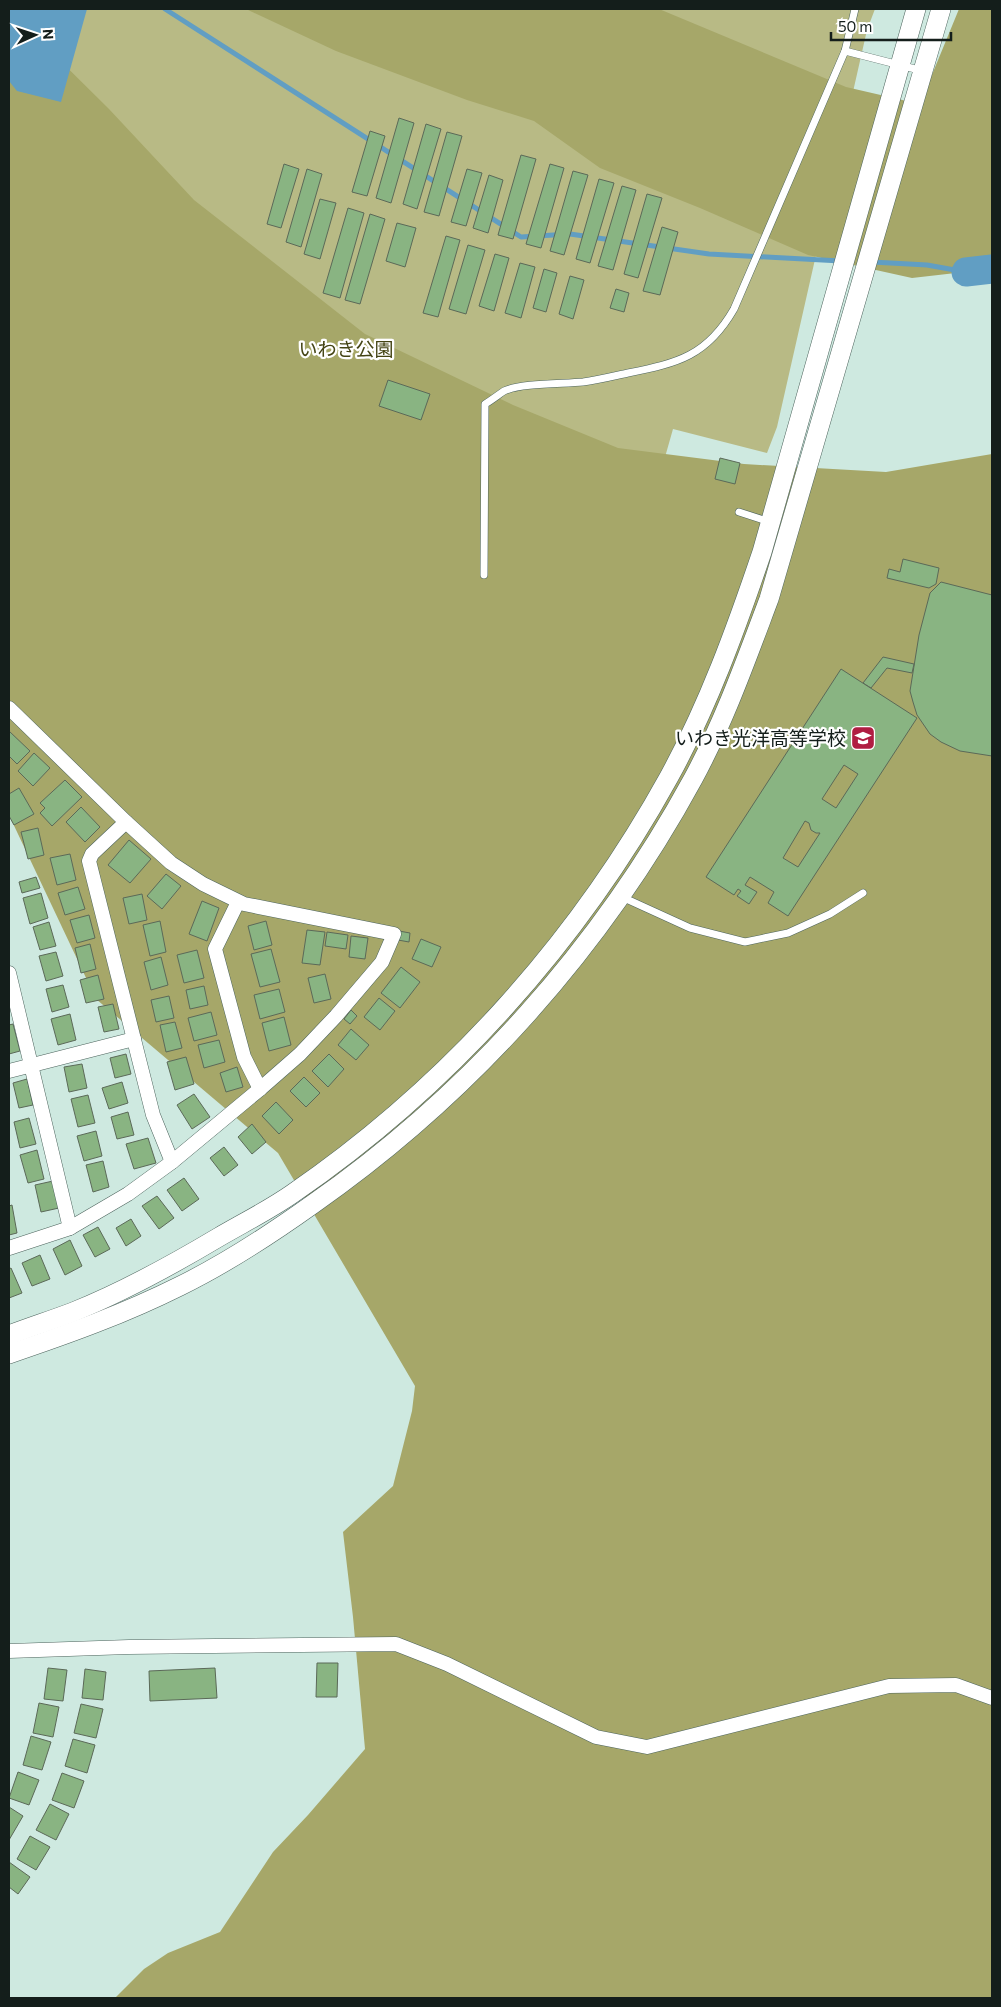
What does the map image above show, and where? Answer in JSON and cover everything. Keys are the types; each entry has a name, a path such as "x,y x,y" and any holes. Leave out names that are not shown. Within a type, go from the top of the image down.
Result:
{"street":[{"path":"9,1335 74,1312 172,1265 290,1195 347,1154 442,1073 502,1010 541,966 616,865 669,777 697,721 740,617 770,522 916,9"},
{"path":"9,1354 86,1328 181,1286 264,1239 362,1170 457,1088 538,1003 622,897 693,778 734,690 769,599 941,9"},
{"path":"9,708 171,863 203,884 238,902 394,934 382,962 300,1054 260,1090 172,1162 128,1194 70,1228 9,1248"},
{"path":"126,822 92,854 89,861 153,1115 172,1162"},
{"path":"602,884 622,897"},
{"path":"238,902 216,949 244,1058 260,1090"},
{"path":"9,973 70,1228"},
{"path":"9,1071 134,1039"},
{"path":"9,1651 129,1647 396,1644 447,1664 596,1737 647,1747 889,1686 956,1685 992,1698"}],"lane":[{"path":"484,575 485,404 506,391 521,387 588,382 684,359 700,349 715,336 725,325 734,309 845,51 855,9"},
{"path":"845,51 923,72"},
{"path":"739,512 770,522"},
{"path":"622,897 690,928 745,942 788,934 830,914 863,893"}],"green space":[{"name":"いわき公園","path":"9,9 875,9 867,30 777,427 767,453 673,429 619,619 604,840"},
{"path":"246,9 659,9 846,87 911,102 929,82 959,9 992,9 992,265 982,270 912,278 808,255 700,208 600,168 534,121 467,100 336,51"},
{"name":"いわき公園","path":"9,10 109,109 194,200 365,334 513,405 618,448 744,464 886,472 992,454 992,1998 115,1998 144,1969 168,1953 220,1932 273,1852 365,1749 343,1532 393,1486 412,1411 415,1386 278,1153 96,999 9,815"}],"water":[{"path":"9,9 87,9 61,102 17,91 9,81"}],"building":[{"path":"399,118 414,123 391,203 376,198"},
{"path":"426,124 441,129 417,209 403,204"},
{"path":"370,131 385,136 367,196 352,192"},
{"path":"447,132 462,136 439,216 424,212"},
{"path":"521,155 536,159 513,239 498,235"},
{"path":"284,164 299,169 281,228 267,224"},
{"path":"550,164 564,168 541,248 526,244"},
{"path":"307,169 322,174 301,247 286,242"},
{"path":"467,169 482,173 466,226 451,222"},
{"path":"573,171 588,175 564,255 550,251"},
{"path":"489,175 503,180 488,233 473,228"},
{"path":"599,179 614,183 590,263 576,259"},
{"path":"622,186 636,190 613,270 598,266"},
{"path":"647,194 662,198 638,278 624,274"},
{"path":"320,199 336,203 320,259 304,254"},
{"path":"348,208 364,213 340,298 323,293"},
{"path":"370,214 385,219 360,304 345,300"},
{"path":"397,223 416,228 405,267 386,261"},
{"path":"662,227 678,232 660,295 643,291"},
{"path":"446,236 460,240 438,317 423,313"},
{"path":"468,245 485,250 466,314 449,309"},
{"path":"495,254 509,258 494,311 479,306"},
{"path":"520,263 535,267 521,318 505,313"},
{"path":"544,269 557,273 546,312 533,308"},
{"path":"570,276 584,280 573,319 559,314"},
{"path":"616,289 629,293 624,312 610,308"},
{"path":"388,380 430,394 421,420 379,406"},
{"path":"720,458 740,463 735,484 715,479"},
{"path":"903,559 939,568 936,584 929,588 887,578 889,569 900,572"},
{"path":"941,582 992,595 992,756 960,751 941,742 930,734 917,715 913,702 910,691 919,635 930,593"},
{"path":"883,657 914,664 912,673 887,668 871,688 863,683"},
{"path":"841,669 917,718 788,916 768,903 774,892 750,877 745,885 757,892 749,904 737,896 741,891 738,889 734,895 706,877","holes":["844,765 858,774 836,808 822,799","805,821 809,823 811,830 820,833 798,867 783,858"]},
{"path":"9,731 30,751 17,764 9,756"},
{"path":"34,753 50,768 33,786 18,771"},
{"path":"65,780 82,797 52,826 40,813 45,808 40,803"},
{"path":"19,788 34,814 14,825 9,816 9,794"},
{"path":"81,807 100,827 85,842 66,822"},
{"path":"38,828 44,855 28,859 21,832"},
{"path":"129,840 151,859 130,883 108,865"},
{"path":"70,854 76,880 57,885 50,858"},
{"path":"166,874 181,886 162,909 147,896"},
{"path":"36,877 40,888 22,893 19,882"},
{"path":"78,887 85,909 65,915 58,893"},
{"path":"41,893 48,918 30,924 23,898"},
{"path":"142,894 147,920 129,924 123,898"},
{"path":"202,901 219,908 207,941 189,934"},
{"path":"89,915 95,938 77,943 70,920"},
{"path":"160,921 166,952 150,956 143,925"},
{"path":"266,921 272,945 254,950 248,926"},
{"path":"49,922 56,946 40,950 33,927"},
{"path":"307,930 325,932 320,965 302,963"},
{"path":"399,931 410,933 409,942 398,940"},
{"path":"327,932 348,935 346,949 325,946"},
{"path":"351,936 368,938 365,959 349,957"},
{"path":"421,939 441,947 432,967 412,959"},
{"path":"90,944 96,969 81,973 75,948"},
{"path":"271,949 280,982 260,987 251,954"},
{"path":"197,950 204,978 184,983 177,955"},
{"path":"56,952 63,976 46,981 39,956"},
{"path":"161,957 168,985 151,990 144,962"},
{"path":"401,967 420,982 400,1008 381,993"},
{"path":"325,974 331,999 314,1003 308,978"},
{"path":"98,975 104,999 86,1003 80,980"},
{"path":"63,985 69,1007 52,1012 46,989"},
{"path":"204,986 208,1005 190,1009 186,990"},
{"path":"279,989 285,1012 260,1019 254,995"},
{"path":"169,996 174,1018 156,1022 151,1000"},
{"path":"379,998 395,1011 380,1030 364,1017"},
{"path":"113,1004 119,1029 104,1032 98,1007"},
{"path":"351,1010 357,1016 350,1024 344,1019"},
{"path":"211,1012 217,1035 194,1041 188,1018"},
{"path":"70,1014 76,1040 58,1045 51,1019"},
{"path":"284,1017 291,1045 269,1051 262,1023"},
{"path":"175,1022 182,1048 166,1052 160,1025"},
{"path":"13,1024 20,1051 9,1054 9,1025"},
{"path":"351,1029 369,1045 356,1060 338,1045"},
{"path":"219,1040 225,1062 204,1068 198,1045"},
{"path":"126,1054 131,1074 115,1078 110,1058"},
{"path":"329,1054 344,1069 328,1087 312,1071"},
{"path":"186,1057 194,1084 175,1090 167,1062"},
{"path":"82,1064 87,1088 69,1092 64,1067"},
{"path":"237,1067 243,1087 226,1092 220,1073"},
{"path":"304,1077 320,1093 306,1107 290,1091"},
{"path":"27,1079 33,1105 19,1108 13,1083"},
{"path":"122,1082 128,1103 109,1109 102,1088"},
{"path":"194,1094 210,1117 192,1129 177,1105"},
{"path":"88,1095 95,1123 78,1127 71,1099"},
{"path":"276,1102 293,1120 279,1134 262,1116"},
{"path":"128,1112 134,1135 117,1139 111,1117"},
{"path":"29,1118 36,1144 20,1148 14,1122"},
{"path":"252,1124 266,1142 252,1154 238,1137"},
{"path":"96,1131 102,1156 84,1161 77,1136"},
{"path":"148,1138 156,1163 134,1169 126,1144"},
{"path":"224,1147 238,1165 224,1176 210,1158"},
{"path":"37,1150 44,1179 28,1183 20,1155"},
{"path":"103,1161 109,1187 93,1192 86,1165"},
{"path":"184,1178 199,1199 182,1211 167,1190"},
{"path":"53,1181 59,1208 41,1212 35,1185"},
{"path":"157,1196 174,1218 159,1229 142,1206"},
{"path":"12,1205 17,1233 9,1235 9,1206"},
{"path":"131,1219 141,1236 126,1246 116,1228"},
{"path":"98,1227 110,1249 95,1257 83,1235"},
{"path":"70,1240 82,1266 65,1275 53,1249"},
{"path":"40,1255 50,1279 32,1286 22,1263"},
{"path":"11,1268 22,1293 9,1298 9,1269"},
{"path":"317,1663 338,1663 337,1697 316,1697"},
{"path":"48,1668 67,1670 63,1701 44,1699"},
{"path":"215,1668 217,1698 150,1701 149,1671"},
{"path":"85,1669 106,1672 103,1700 82,1698"},
{"path":"39,1703 59,1707 53,1737 33,1733"},
{"path":"81,1704 103,1709 96,1738 74,1733"},
{"path":"31,1736 51,1742 42,1770 23,1765"},
{"path":"73,1739 95,1745 87,1773 65,1766"},
{"path":"18,1772 39,1780 29,1805 9,1798"},
{"path":"62,1773 84,1781 74,1808 52,1800"},
{"path":"50,1804 69,1814 56,1840 36,1830"},
{"path":"9,1807 23,1816 9,1840"},
{"path":"30,1836 50,1847 36,1870 17,1859"},
{"path":"9,1862 30,1877 18,1894 9,1887"}],"waterway":[{"path":"165,9 521,237 570,234 709,254 841,261"},
{"path":"872,262 927,265 966,272"},
{"path":"966,272 992,269"}],"place":[{"name":"いわき光洋高等学校","path":"863,738"}]}
